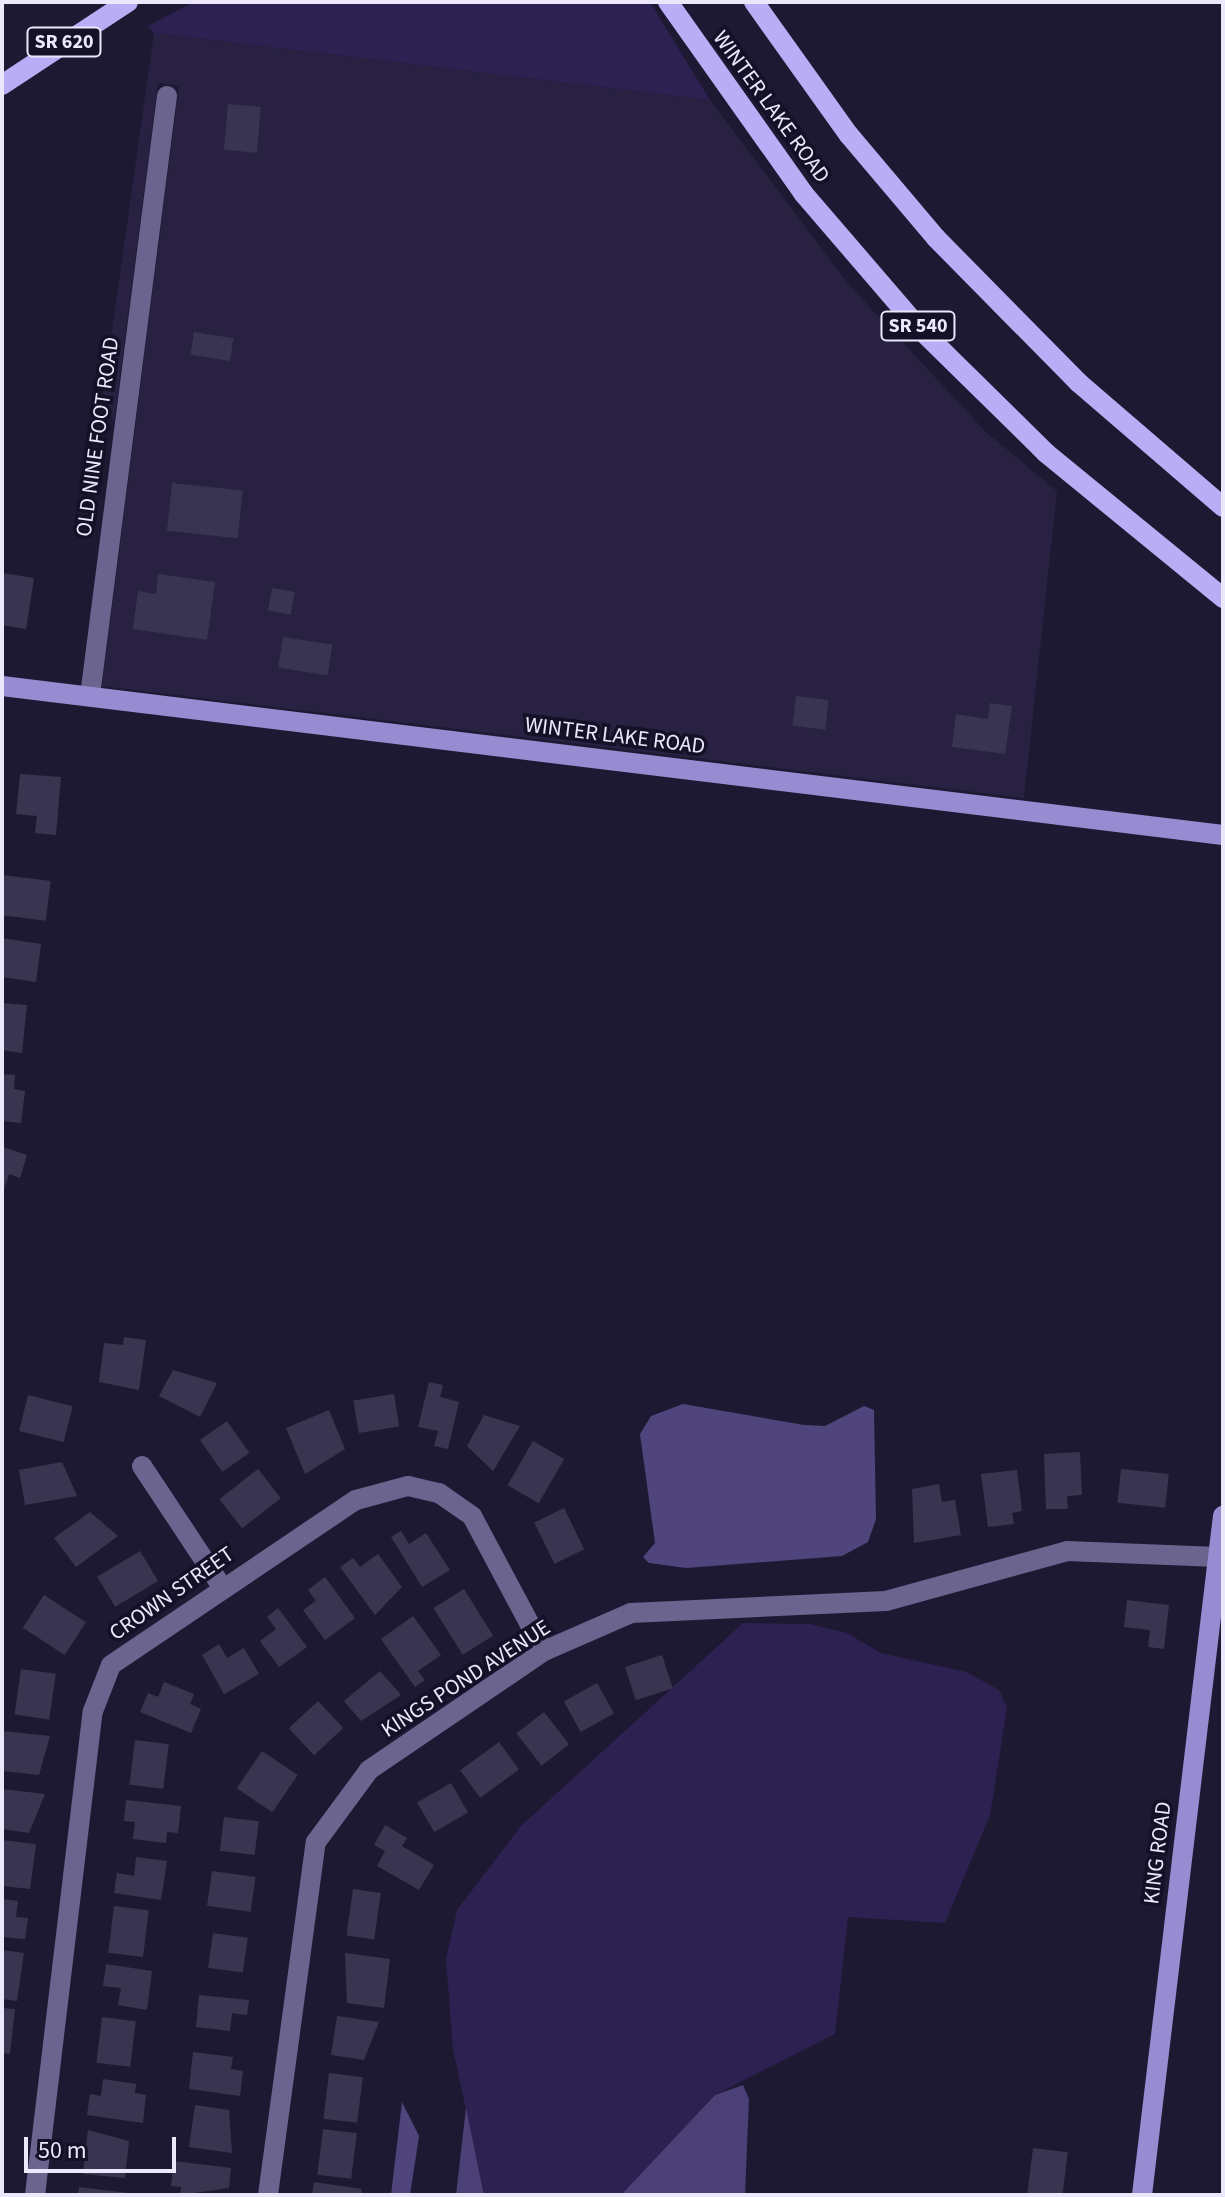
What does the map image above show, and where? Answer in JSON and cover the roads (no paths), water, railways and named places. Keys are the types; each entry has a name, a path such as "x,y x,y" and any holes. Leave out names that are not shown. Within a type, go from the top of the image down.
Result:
{"main road":[{"name":"SR 620","path":"2,85 128,2"},
{"name":"WINTER LAKE ROAD","path":"668,2 803,193 919,328 1057,463 1223,598"},
{"name":"WINTER LAKE ROAD","path":"754,2 849,135 955,258 1079,383 1223,507"}],"street":[{"name":"OLD NINE FOOT ROAD","path":"90,696 167,96"},
{"name":"WINTER LAKE ROAD","path":"2,686 1223,835"},
{"path":"142,1466 222,1587"},
{"name":"CROWN STREET","path":"35,2195 98,1688 111,1665 222,1587 356,1500 392,1488 424,1489 472,1516 544,1651"},
{"name":"KING ROAD","path":"1142,2195 1223,1516"},
{"name":"KINGS POND AVENUE","path":"268,2195 316,1842 369,1770 544,1651 631,1613 886,1601 1067,1551 1218,1557"}]}
